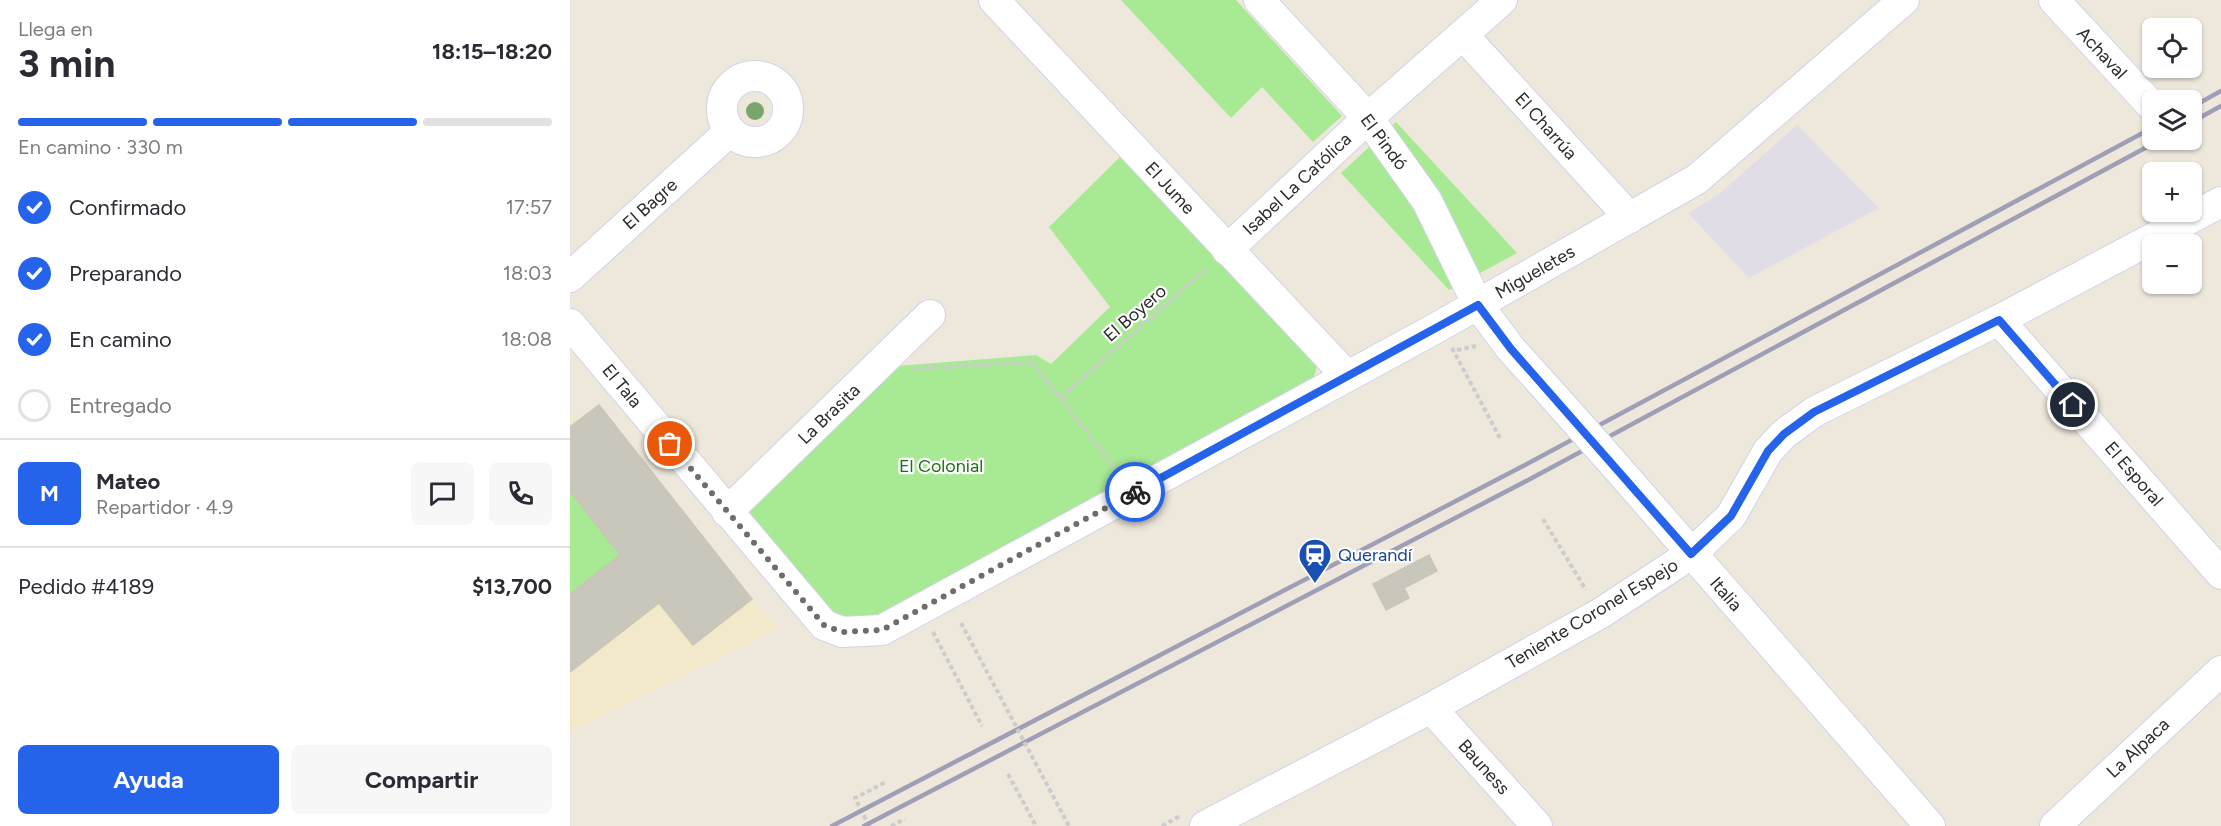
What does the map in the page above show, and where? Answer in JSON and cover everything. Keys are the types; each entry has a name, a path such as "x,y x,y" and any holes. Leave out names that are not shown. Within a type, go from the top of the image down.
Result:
{"street":[{"name":"El Jume","path":"994,0 1213,263 1347,376"},
{"name":"El Pindó","path":"1259,0 1368,118 1427,201 1478,305"},
{"name":"Isabel La Católica","path":"1213,263 1368,118 1502,0"},
{"name":"Migueletes","path":"842,632 882,630 1478,305 1698,179 1904,0"},
{"name":"Achaval","path":"2054,0 2142,95"},
{"name":"El Charrúa","path":"1463,35 1630,218"},
{"name":"El Bagre","path":"570,278 730,131"},
{"name":"Teniente Coronel Espejo","path":"1205,826 1431,708 1601,613 1691,554 1731,516 1768,451 1784,434 1814,412 1999,320 2221,202"},
{"name":"Italia","path":"1478,305 1511,349 1612,462 1924,824"},
{"name":"La Brasita","path":"727,512 930,315"},
{"name":"El Esporal","path":"1999,320 2221,574"},
{"name":"El Tala","path":"570,324 824,625 842,632"},
{"name":"La Alpaca","path":"2055,826 2221,671"},
{"name":"Bauness","path":"1431,708 1537,826"}],"path":[{"name":"El Boyero","path":"1061,397 1213,263"},
{"path":"1438,327 1500,438"},
{"path":"907,369 1032,362 1119,474 1109,480"},
{"path":"1543,519 1589,596"},
{"path":"961,623 1069,826"},
{"path":"940,625 932,630 982,726"},
{"path":"1008,774 1036,826"},
{"path":"869,826 855,798 886,782"},
{"path":"891,826 905,819"}],"shaded area":[{"path":"1797,125 1879,208 1749,278 1688,213 1718,195"},
{"path":"599,405 752,599 779,628 570,732 570,414 577,422"}],"green space":[{"path":"1121,0 1236,0 1342,116 1313,142 1262,87 1231,118"},
{"path":"1396,122 1517,253 1449,290 1341,173"},
{"name":"El Colonial","path":"1123,154 1317,365 1312,387 864,623 826,618 745,516 896,366 1036,355 1051,364 1110,307 1049,227"},
{"path":"570,491 620,555 570,594"}],"building":[{"path":"599,405 752,599 693,645 659,603 570,672 570,594 620,555 570,491 570,427"},
{"path":"1429,555 1437,571 1404,588 1409,598 1386,610 1373,584"}],"railway":[{"path":"2202,101 2221,91"},
{"path":"2202,116 2221,106"},
{"path":"832,826 1525,465 2142,133"},
{"path":"864,826 1532,478 2142,150"}],"way so far":[{"path":"670,444 824,625 842,632 882,630 1135,492"}],"place":[{"name":"Querandí","path":"1315,584"}],"route":[{"path":"1135,492 1478,305 1511,349 1691,554 1718,531 1731,516 1768,451 1784,434 1814,412 1999,320 2073,405"}]}
